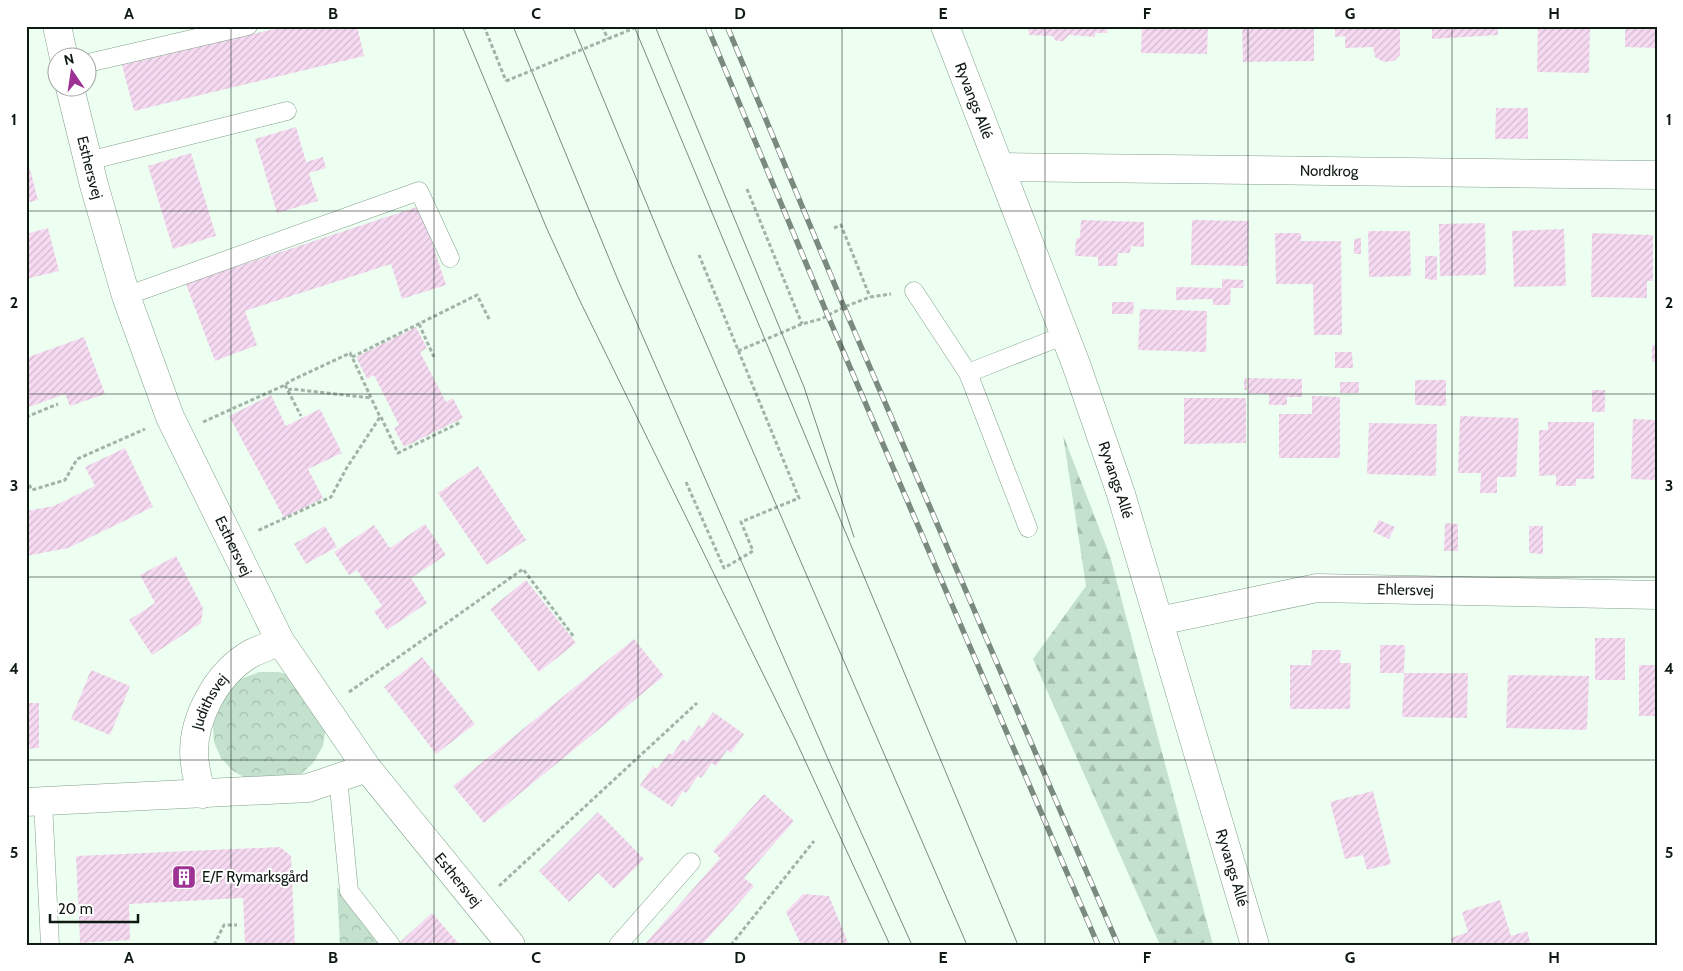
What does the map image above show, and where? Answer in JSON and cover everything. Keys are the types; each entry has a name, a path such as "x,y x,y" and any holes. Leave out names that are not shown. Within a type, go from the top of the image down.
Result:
{"street":[{"path":"57,26 62,48"},
{"name":"Ryvangs Allé","path":"945,26 1065,335 1121,494 1255,945"},
{"name":"Esthersvej","path":"72,98 126,296 174,425 280,641 367,768 511,945"},
{"name":"Nordkrog","path":"1001,167 1657,175"},
{"name":"Ehlersvej","path":"1159,621 1317,588 1657,594"},
{"name":"Judithsvej","path":"202,794 195,762 196,730 207,700 226,674 250,654 280,641"},
{"path":"35,802 308,788 367,768"}],"lane":[{"path":"98,61 248,26"},
{"path":"88,161 287,111"},
{"path":"126,296 419,191 450,258"},
{"path":"914,291 968,373 1028,528"},
{"path":"968,373 1065,335"},
{"path":"338,777 349,890 391,945"},
{"path":"35,802 50,945"},
{"path":"618,945 692,862"}],"path":[{"path":"484,26 506,81 639,26"},
{"path":"602,26 608,39"},
{"path":"747,189 802,324"},
{"path":"834,228 841,225 870,297"},
{"path":"686,482 724,568 753,550 741,522 799,498 699,255"},
{"path":"738,350 802,324 821,319 844,306 870,297 914,291"},
{"path":"352,357 478,295 490,320"},
{"path":"419,324 434,357"},
{"path":"26,479 32,490 65,480 77,460 285,385 350,353 398,453 461,422"},
{"path":"285,385 302,416"},
{"path":"288,390 372,398"},
{"path":"26,417 58,404"},
{"path":"232,543 331,497 346,469 380,417"},
{"path":"326,709 523,569 574,636"},
{"path":"511,875 697,703"},
{"path":"731,945 814,841"},
{"path":"214,945 224,925 238,925"}],"green space":[{"path":"1063,435 1110,556 1213,945 1160,945 1033,659 1086,586"},
{"path":"259,672 279,672 297,678 326,727 323,746 313,763 300,775 249,780 233,771 221,758 214,742 213,724 217,707 226,691 241,679"},
{"path":"337,887 383,945 340,945"}],"building":[{"path":"287,26 357,26 364,56 134,111 122,65"},
{"path":"1028,26 1108,26 1107,33 1095,33 1095,37 1069,35 1063,41 1056,41 1052,36 1029,35"},
{"path":"1142,26 1208,26 1207,54 1141,53"},
{"path":"1242,26 1314,26 1314,61 1243,62"},
{"path":"1335,26 1400,26 1400,55 1394,61 1383,62 1375,57 1373,47 1345,48 1345,36 1335,37"},
{"path":"1432,26 1498,26 1498,35 1432,39"},
{"path":"1538,26 1590,26 1589,73 1537,72"},
{"path":"1625,26 1657,26 1657,48 1625,47"},
{"path":"1496,108 1528,108 1528,139 1495,139"},
{"path":"296,127 306,162 323,157 326,168 309,173 318,201 277,213 255,139"},
{"path":"191,153 216,236 173,249 148,166"},
{"path":"26,154 38,200 26,203"},
{"path":"420,206 446,285 402,299 391,264 245,311 257,345 215,361 184,279 226,263 229,269"},
{"path":"1081,220 1144,222 1144,247 1131,246 1130,253 1118,253 1117,266 1098,266 1098,257 1075,256 1076,239 1080,237"},
{"path":"1192,220 1249,221 1248,266 1191,265"},
{"path":"1485,223 1486,275 1440,276 1439,224"},
{"path":"48,228 59,271 26,279 26,234"},
{"path":"1564,229 1566,286 1514,287 1512,231"},
{"path":"1368,231 1410,231 1411,276 1369,277"},
{"path":"1275,233 1301,233 1301,241 1341,241 1342,335 1314,335 1313,284 1276,284"},
{"path":"1592,233 1653,235 1653,281 1647,281 1647,298 1591,297"},
{"path":"1361,238 1361,254 1354,254 1354,239"},
{"path":"1425,256 1437,256 1437,280 1425,279"},
{"path":"1222,279 1244,280 1243,288 1231,288 1230,305 1213,305 1213,299 1176,300 1176,287 1222,288"},
{"path":"1112,302 1134,302 1133,314 1112,314"},
{"path":"1140,309 1207,311 1206,352 1138,350"},
{"path":"416,327 427,348 420,352 446,402 453,398 463,418 404,447 394,428 399,425 374,375 367,379 356,357"},
{"path":"84,337 105,394 70,406 65,394 26,408 26,358"},
{"path":"1652,345 1657,345 1657,362 1652,362"},
{"path":"1335,352 1352,352 1353,368 1335,368"},
{"path":"1244,378 1247,378 1247,390 1244,390"},
{"path":"1248,378 1302,379 1302,397 1287,397 1287,405 1269,405 1269,394 1248,393"},
{"path":"1415,380 1446,380 1446,406 1415,405"},
{"path":"1340,382 1359,382 1359,393 1340,393"},
{"path":"1592,390 1605,390 1605,412 1592,412"},
{"path":"271,395 286,426 320,409 342,453 308,469 323,498 284,518 229,416"},
{"path":"1312,396 1340,397 1340,458 1279,458 1279,414 1312,414"},
{"path":"1184,398 1246,398 1246,443 1184,444"},
{"path":"1460,416 1519,418 1516,477 1497,477 1497,493 1480,493 1481,473 1458,473"},
{"path":"1633,419 1657,420 1657,480 1631,479"},
{"path":"1548,422 1594,422 1594,479 1576,479 1576,486 1556,486 1556,475 1539,476 1539,430 1548,430"},
{"path":"1369,423 1437,424 1436,476 1367,474"},
{"path":"125,448 153,507 68,548 26,556 26,511 54,506 95,486 85,467"},
{"path":"478,466 526,540 487,565 438,493"},
{"path":"1379,520 1395,527 1389,539 1373,532"},
{"path":"1445,523 1458,524 1458,551 1444,551"},
{"path":"425,524 446,555 411,578 427,603 387,630 374,611 382,606 357,570 349,575 334,552 374,525 390,548"},
{"path":"325,526 337,547 306,564 294,544"},
{"path":"1529,526 1543,526 1543,554 1529,553"},
{"path":"176,556 203,608 201,623 152,655 129,620 155,603 140,575"},
{"path":"526,580 576,643 539,672 490,609"},
{"path":"1595,638 1625,638 1625,680 1595,680"},
{"path":"634,639 664,676 484,823 453,786"},
{"path":"1380,645 1405,645 1404,673 1380,673"},
{"path":"1312,650 1341,650 1340,663 1351,663 1350,709 1290,709 1290,665 1311,665"},
{"path":"422,657 475,724 436,754 384,687"},
{"path":"1639,665 1657,665 1657,716 1639,716"},
{"path":"91,670 130,686 110,735 71,719"},
{"path":"1404,673 1468,673 1467,718 1402,717"},
{"path":"1508,675 1589,676 1587,730 1506,728"},
{"path":"26,703 39,703 39,748 26,749"},
{"path":"713,712 744,734 731,753 727,750 716,766 712,763 701,778 698,776 686,793 683,791 672,807 640,785 653,766 657,769 669,753 672,755 683,739 687,742 699,725 702,728"},
{"path":"1373,791 1391,864 1367,870 1363,855 1345,859 1330,802"},
{"path":"764,794 794,821 744,878 754,886 702,945 644,945 720,858 713,851"},
{"path":"598,812 644,859 614,889 598,873 569,902 539,871"},
{"name":"E/F Rymarksgård","path":"280,847 291,856 295,945 245,945 243,898 129,904 130,940 80,943 76,856"},
{"path":"803,894 829,896 849,945 801,945 786,912"},
{"path":"1500,900 1511,936 1527,931 1531,945 1453,945 1451,938 1468,932 1462,912"},
{"path":"432,913 460,945 403,945 400,942"}],"tram line":[{"path":"462,26 547,229 579,299 796,741 890,945"},
{"path":"513,26 618,280 832,768 912,945"},
{"path":"573,26 673,267 967,945"},
{"path":"634,26 1018,945"},
{"path":"655,26 804,387 854,537"}],"railway":[{"path":"707,26 828,316 1098,945"},
{"path":"727,26 844,307 1118,945"}],"place":[{"name":"E/F Rymarksgård","path":"184,877"}]}
